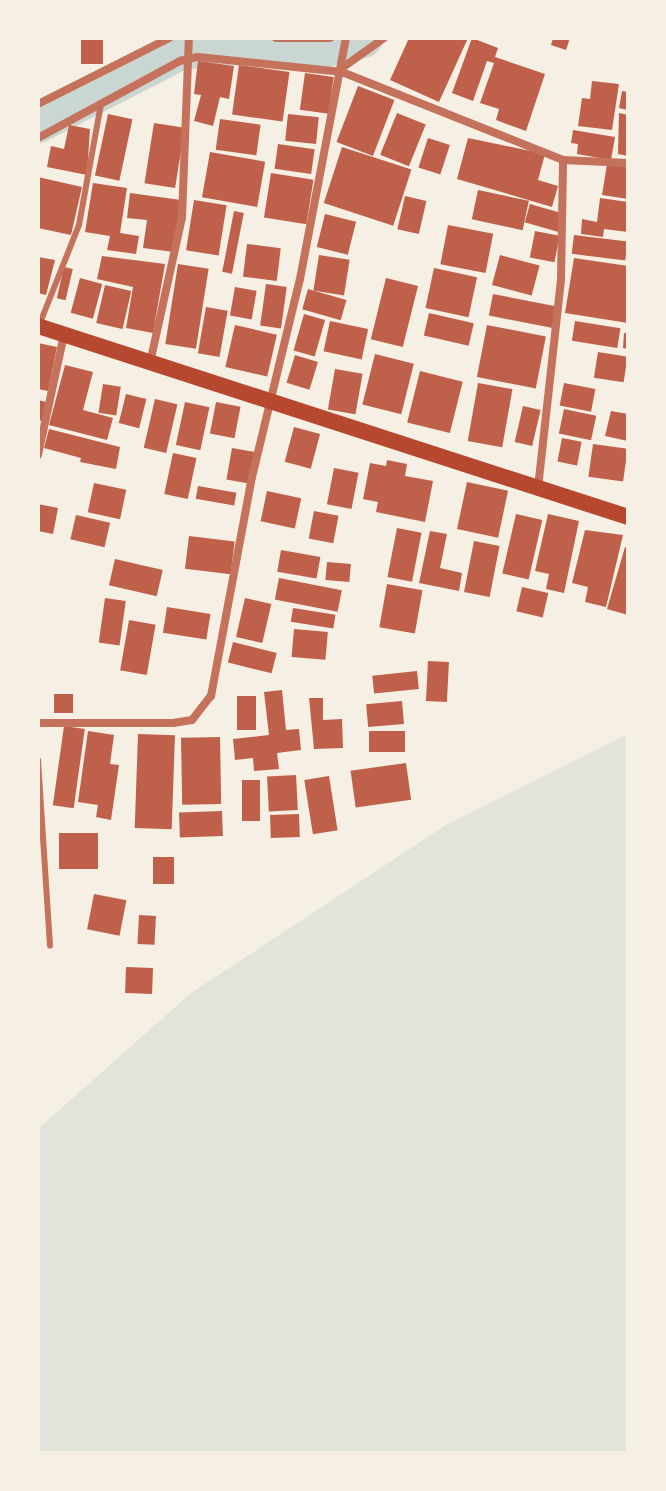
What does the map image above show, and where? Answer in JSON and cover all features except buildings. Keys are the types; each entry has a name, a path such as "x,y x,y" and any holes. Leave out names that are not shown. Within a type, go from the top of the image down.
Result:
{"main road":[{"path":"38,326 628,517"}],"street":[{"path":"38,104 169,38"},
{"path":"150,363 182,217 189,38"},
{"path":"276,38 330,38"},
{"path":"38,723 173,723 192,720 211,696 216,659 346,38"},
{"path":"342,68 384,38"},
{"path":"38,138 190,57 342,68 563,160 628,163"},
{"path":"538,488 564,239 563,160"},
{"path":"38,455 64,335"}],"lane":[{"path":"38,326 79,225 101,102"},
{"path":"38,760 50,946"}],"shaded area":[{"path":"628,734 628,1453 38,1453 38,1129 191,993 446,825"}],"waterway":[{"path":"38,123 176,52 212,45 327,47 363,38"}]}
